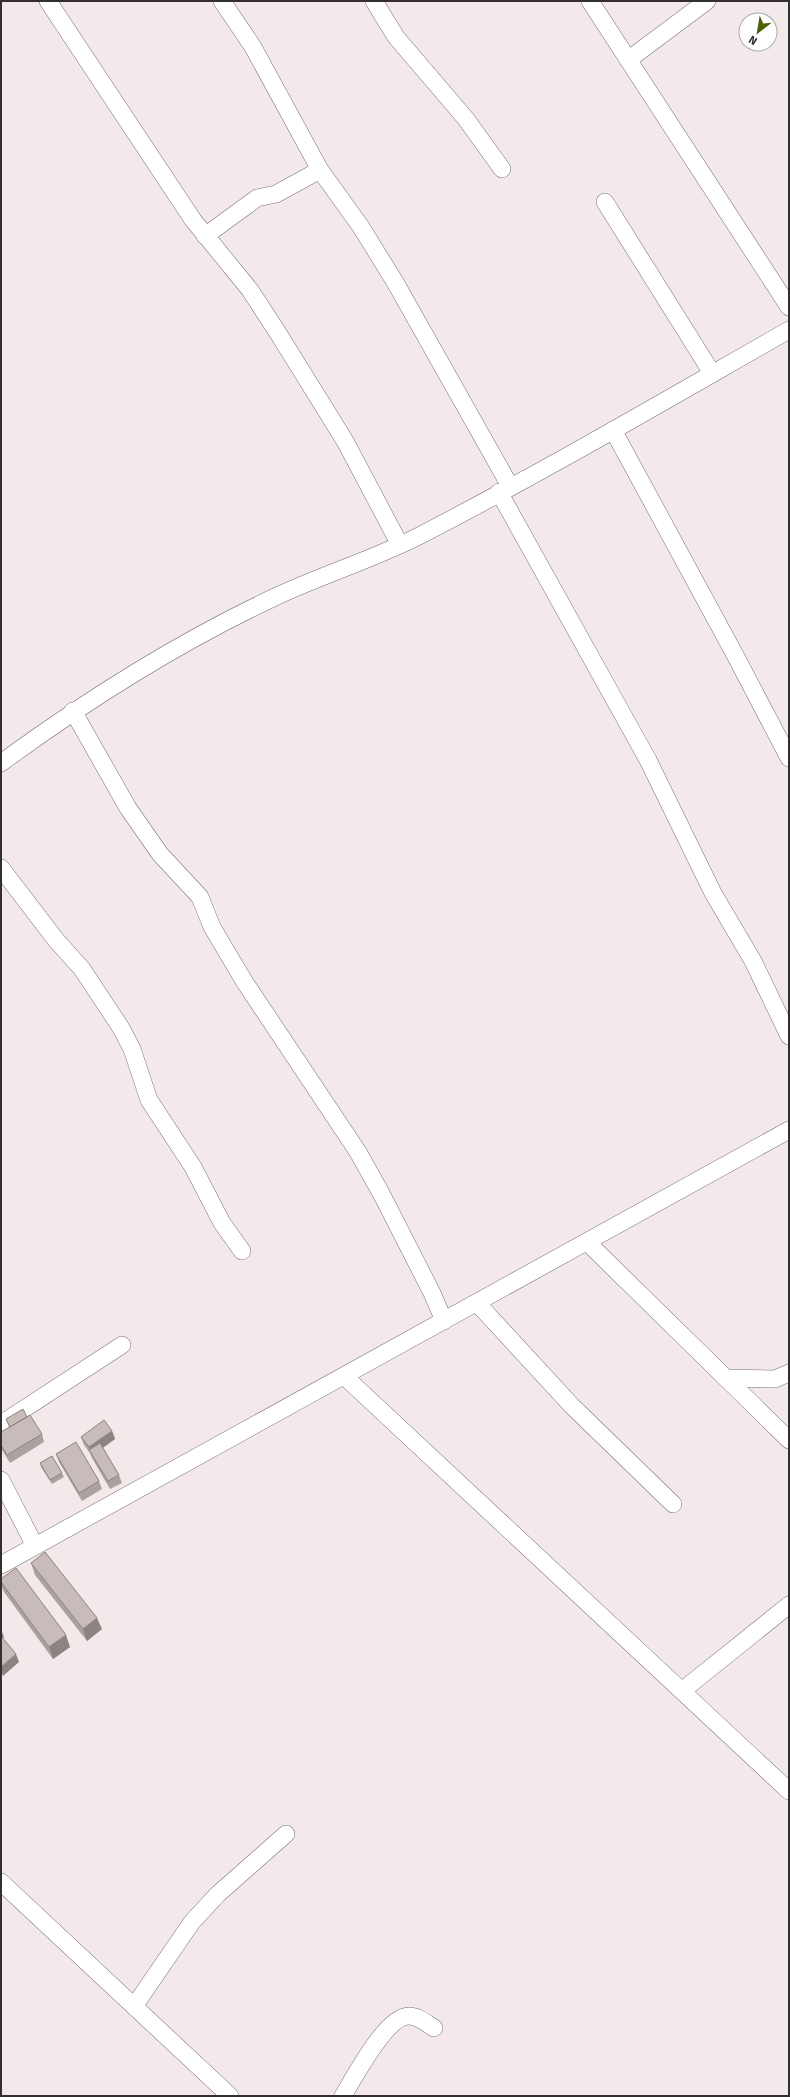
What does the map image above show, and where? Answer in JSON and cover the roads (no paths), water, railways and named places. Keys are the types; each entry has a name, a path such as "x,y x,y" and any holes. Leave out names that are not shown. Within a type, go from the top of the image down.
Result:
{"street":[{"path":"48,1 204,236 250,290 278,333 345,441 400,545"},
{"path":"222,1 252,47 320,170 361,227 395,282 648,760 713,893 753,961 789,1036"},
{"path":"374,1 396,37 466,119 502,169"},
{"path":"590,1 789,307"},
{"path":"628,60 707,1"},
{"path":"204,236 257,198 276,194 320,170"},
{"path":"605,202 712,373"},
{"path":"3,764 73,711 215,627 275,597 355,566 400,545 613,430 789,330"},
{"path":"613,430 734,652 789,758"},
{"path":"73,711 128,808 160,854 200,897 212,927 244,981 358,1152 429,1286 444,1321"},
{"path":"1,868 56,940 82,969 121,1028 132,1049 149,1100 193,1167 222,1223 242,1251"},
{"path":"1,1565 789,1130"},
{"path":"586,1242 789,1440"},
{"path":"477,1303 558,1391 673,1504"},
{"path":"1,1424 122,1345"},
{"path":"727,1378 775,1379 789,1373"},
{"path":"344,1376 683,1690 789,1791"},
{"path":"1,1480 36,1546"},
{"path":"683,1690 789,1605"},
{"path":"135,2006 192,1922 218,1894 286,1834"},
{"path":"1,1882 230,2096"},
{"path":"343,2096 384,2033 395,2021 408,2016 416,2017 434,2028"}]}
